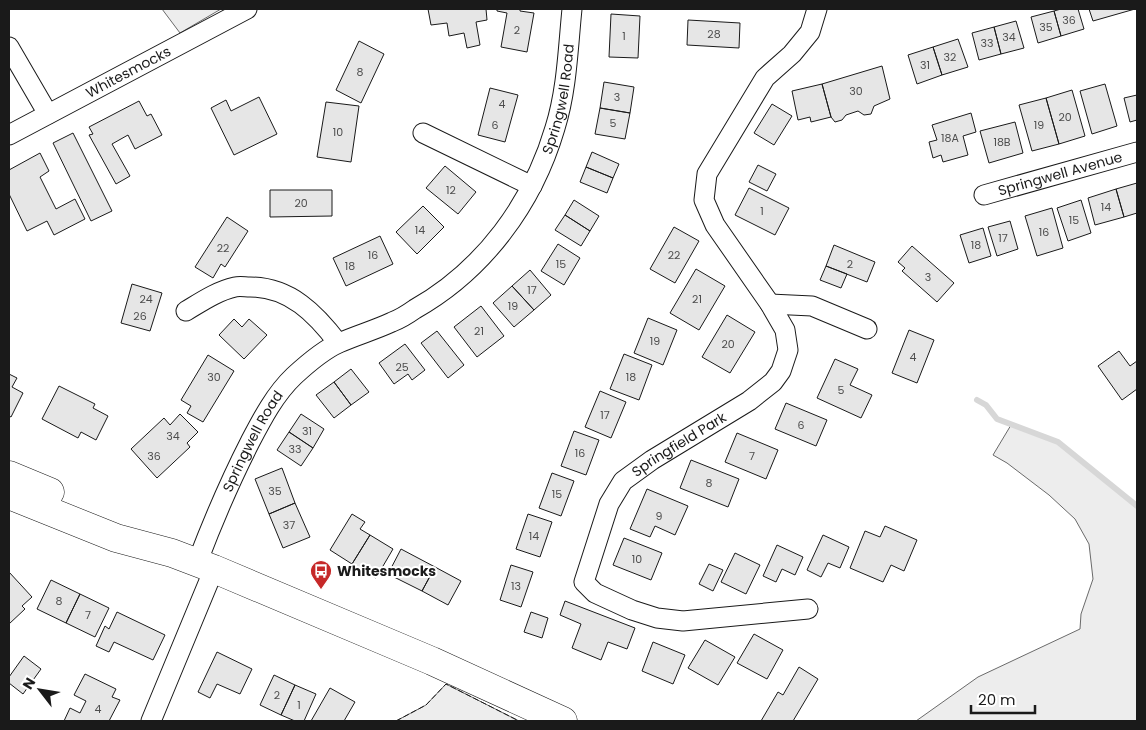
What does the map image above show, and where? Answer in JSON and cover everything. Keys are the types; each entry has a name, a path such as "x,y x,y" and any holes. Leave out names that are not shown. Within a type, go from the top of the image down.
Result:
{"highway":[{"path":"9,475 117,520 172,553"},
{"path":"9,495 116,538 172,553 205,566 447,667 563,721"}],"street":[{"name":"Whitesmocks","path":"9,135 247,9"},
{"name":"Springwell Road","path":"151,721 205,566 232,477 265,413 292,378 315,358 338,343 392,322 426,303 454,281 491,247 515,216 532,186 556,127 563,89 572,9"},
{"name":"Springfield Park","path":"808,609 683,621 657,618 632,610 595,593 584,582 609,504 623,481 652,460 749,402 774,382 781,371 788,350 786,330 715,225 704,200 707,174 765,78 792,54 810,32 817,9"},
{"path":"9,47 48,114"},
{"path":"423,133 532,186"},
{"name":"Springwell Avenue","path":"984,196 1137,152"},
{"path":"186,312 214,294 236,287 257,287 281,291 304,305 326,327 338,343"},
{"path":"770,304 812,306 867,328"}],"shaded area":[{"path":"162,9 221,9 180,33"},
{"path":"1011,425 1058,442 1137,506 1137,721 916,721 978,677 1080,629 1081,614 1093,579 1089,544 1075,519 1049,495 1007,463 993,455"},
{"path":"446,684 519,721 396,721 426,705"}],"building":[{"path":"428,9 486,9 487,20 476,22 480,45 467,48 464,33 449,36 447,23 431,25"},
{"path":"497,9 520,9 520,11 534,13 527,52 501,47 507,13 497,11"},
{"path":"1078,9 1084,29 1061,36 1054,11"},
{"path":"1089,9 1135,9 1093,21"},
{"path":"1054,11 1061,36 1038,43 1031,17"},
{"path":"611,14 640,16 638,58 609,57"},
{"path":"688,20 740,23 739,48 687,45"},
{"path":"1016,21 1024,48 1001,54 994,27"},
{"path":"994,27 1001,54 979,60 972,33"},
{"path":"958,39 968,67 942,75 933,47"},
{"path":"359,41 384,54 361,103 336,90"},
{"path":"933,47 942,75 917,84 908,55"},
{"path":"882,66 890,99 874,106 871,114 864,115 858,111 846,115 842,120 835,122 831,117 822,84"},
{"path":"604,82 634,87 630,113 600,108"},
{"path":"822,84 831,117 811,122 810,117 798,120 792,91"},
{"path":"1105,84 1117,126 1092,134 1080,91"},
{"path":"490,88 518,95 505,142 478,135"},
{"path":"1072,90 1085,136 1059,144 1046,98"},
{"path":"1137,95 1137,120 1130,122 1124,98"},
{"path":"259,97 277,134 234,155 211,108 226,100 231,111"},
{"path":"1046,98 1059,144 1032,151 1019,105"},
{"path":"139,101 147,116 151,114 162,135 135,149 128,135 112,144 130,176 116,184 89,135 93,134 89,127"},
{"path":"326,102 359,106 351,162 317,157"},
{"path":"772,104 792,116 774,145 754,133"},
{"path":"600,108 630,113 625,139 595,134"},
{"path":"971,113 976,132 963,136 968,155 943,162 941,155 933,158 929,142 937,140 932,125"},
{"path":"1015,122 1023,153 989,163 980,131"},
{"path":"73,133 112,211 91,221 53,143"},
{"path":"592,152 619,164 613,178 586,167"},
{"path":"40,153 49,171 40,177 56,209 75,199 85,219 54,235 47,221 27,231 9,194 9,170"},
{"path":"758,165 776,174 767,191 749,182"},
{"path":"445,166 476,192 458,214 426,188"},
{"path":"586,167 613,178 607,193 580,182"},
{"path":"1137,183 1137,213 1124,217 1116,189"},
{"path":"749,188 789,208 775,235 735,215"},
{"path":"1116,189 1124,217 1095,225 1088,198"},
{"path":"270,190 332,190 332,216 270,217"},
{"path":"574,200 599,216 590,231 565,215"},
{"path":"1081,200 1091,233 1068,241 1057,208"},
{"path":"423,206 444,227 417,254 396,232"},
{"path":"1052,208 1063,248 1037,256 1025,216"},
{"path":"565,215 590,231 581,246 555,230"},
{"path":"227,217 248,231 225,267 221,264 213,278 195,267"},
{"path":"1010,221 1018,249 997,256 988,227"},
{"path":"674,227 699,241 675,283 650,269"},
{"path":"983,228 991,256 969,263 960,235"},
{"path":"380,236 393,264 346,286 333,258"},
{"path":"558,244 580,258 564,285 541,271"},
{"path":"834,245 875,262 867,282 826,266"},
{"path":"912,246 954,283 937,302 902,271 905,268 898,262"},
{"path":"826,266 847,274 841,288 820,280"},
{"path":"696,269 725,286 699,330 670,313"},
{"path":"530,270 551,295 534,310 512,286"},
{"path":"132,284 162,293 150,331 121,323"},
{"path":"512,286 534,310 514,327 493,303"},
{"path":"481,306 504,336 477,357 454,327"},
{"path":"727,315 755,332 730,373 702,357"},
{"path":"648,318 677,330 663,365 634,353"},
{"path":"234,319 242,327 249,319 267,335 244,359 219,335"},
{"path":"909,330 934,340 917,383 892,373"},
{"path":"437,331 464,365 448,378 421,343"},
{"path":"405,344 425,370 412,380 408,374 394,384 379,363"},
{"path":"1119,351 1130,366 1137,361 1137,389 1122,400 1098,366"},
{"path":"624,354 652,365 639,400 610,389"},
{"path":"208,355 234,371 203,422 187,413 191,406 181,400"},
{"path":"835,359 858,369 850,385 872,395 861,418 817,398"},
{"path":"351,369 369,392 351,405 334,382"},
{"path":"9,374 17,378 12,387 23,393 11,417 9,416"},
{"path":"334,382 351,405 334,418 316,395"},
{"path":"59,386 95,404 93,408 108,416 96,440 81,432 78,438 42,419"},
{"path":"600,391 626,402 611,438 585,427"},
{"path":"786,403 827,420 816,446 775,429"},
{"path":"180,414 198,432 187,443 190,447 157,478 131,449 164,418 170,425"},
{"path":"301,414 324,429 313,448 289,432"},
{"path":"574,431 599,440 586,475 561,466"},
{"path":"289,432 313,448 301,466 277,450"},
{"path":"737,433 778,450 766,479 725,462"},
{"path":"691,460 739,479 728,507 680,488"},
{"path":"282,468 295,503 269,514 255,479"},
{"path":"552,473 574,481 561,516 539,508"},
{"path":"647,489 688,506 675,535 655,526 650,537 630,529"},
{"path":"295,503 310,537 283,548 269,514"},
{"path":"352,514 365,522 360,529 370,535 352,564 330,550"},
{"path":"528,514 552,522 540,557 516,549"},
{"path":"885,526 917,540 904,571 891,565 883,582 850,568 865,531 880,537"},
{"path":"370,535 393,549 376,578 352,564"},
{"path":"823,535 849,547 840,568 828,563 821,577 807,570"},
{"path":"624,538 662,553 651,580 613,565"},
{"path":"777,545 803,557 795,575 782,569 776,582 763,576"},
{"path":"401,549 435,567 422,591 388,574"},
{"path":"735,553 760,565 746,594 721,582"},
{"path":"709,564 723,570 713,591 699,584"},
{"path":"511,565 533,572 521,607 500,600"},
{"path":"435,567 461,581 448,605 422,591"},
{"path":"9,572 32,597 22,606 25,609 9,624"},
{"path":"51,580 80,594 66,623 37,609"},
{"path":"80,594 109,608 95,637 66,623"},
{"path":"565,601 635,628 627,649 608,642 601,660 572,648 581,624 560,615"},
{"path":"117,612 165,635 153,660 114,642 109,652 96,646 105,626 109,629"},
{"path":"531,612 548,618 542,638 524,632"},
{"path":"754,634 783,650 767,679 737,663"},
{"path":"705,640 735,657 718,685 688,668"},
{"path":"653,642 685,655 673,684 642,671"},
{"path":"217,652 252,669 240,694 217,684 210,698 198,692"},
{"path":"24,656 41,669 23,694 9,683 9,677"},
{"path":"799,667 818,679 793,721 761,721 778,692 783,695"},
{"path":"85,674 116,689 112,697 120,700 109,721 64,721 70,708 80,713 86,701 74,695"},
{"path":"274,675 295,685 281,715 260,705"},
{"path":"295,685 316,694 304,721 295,721 281,715"},
{"path":"330,688 355,702 344,721 311,721"}],"waterway":[{"path":"977,400 986,405 997,419 1058,442 1137,506"}],"fence":[{"path":"396,721 426,705 446,684 519,721"}],"place":[{"name":"Whitesmocks","path":"321,590"}]}
